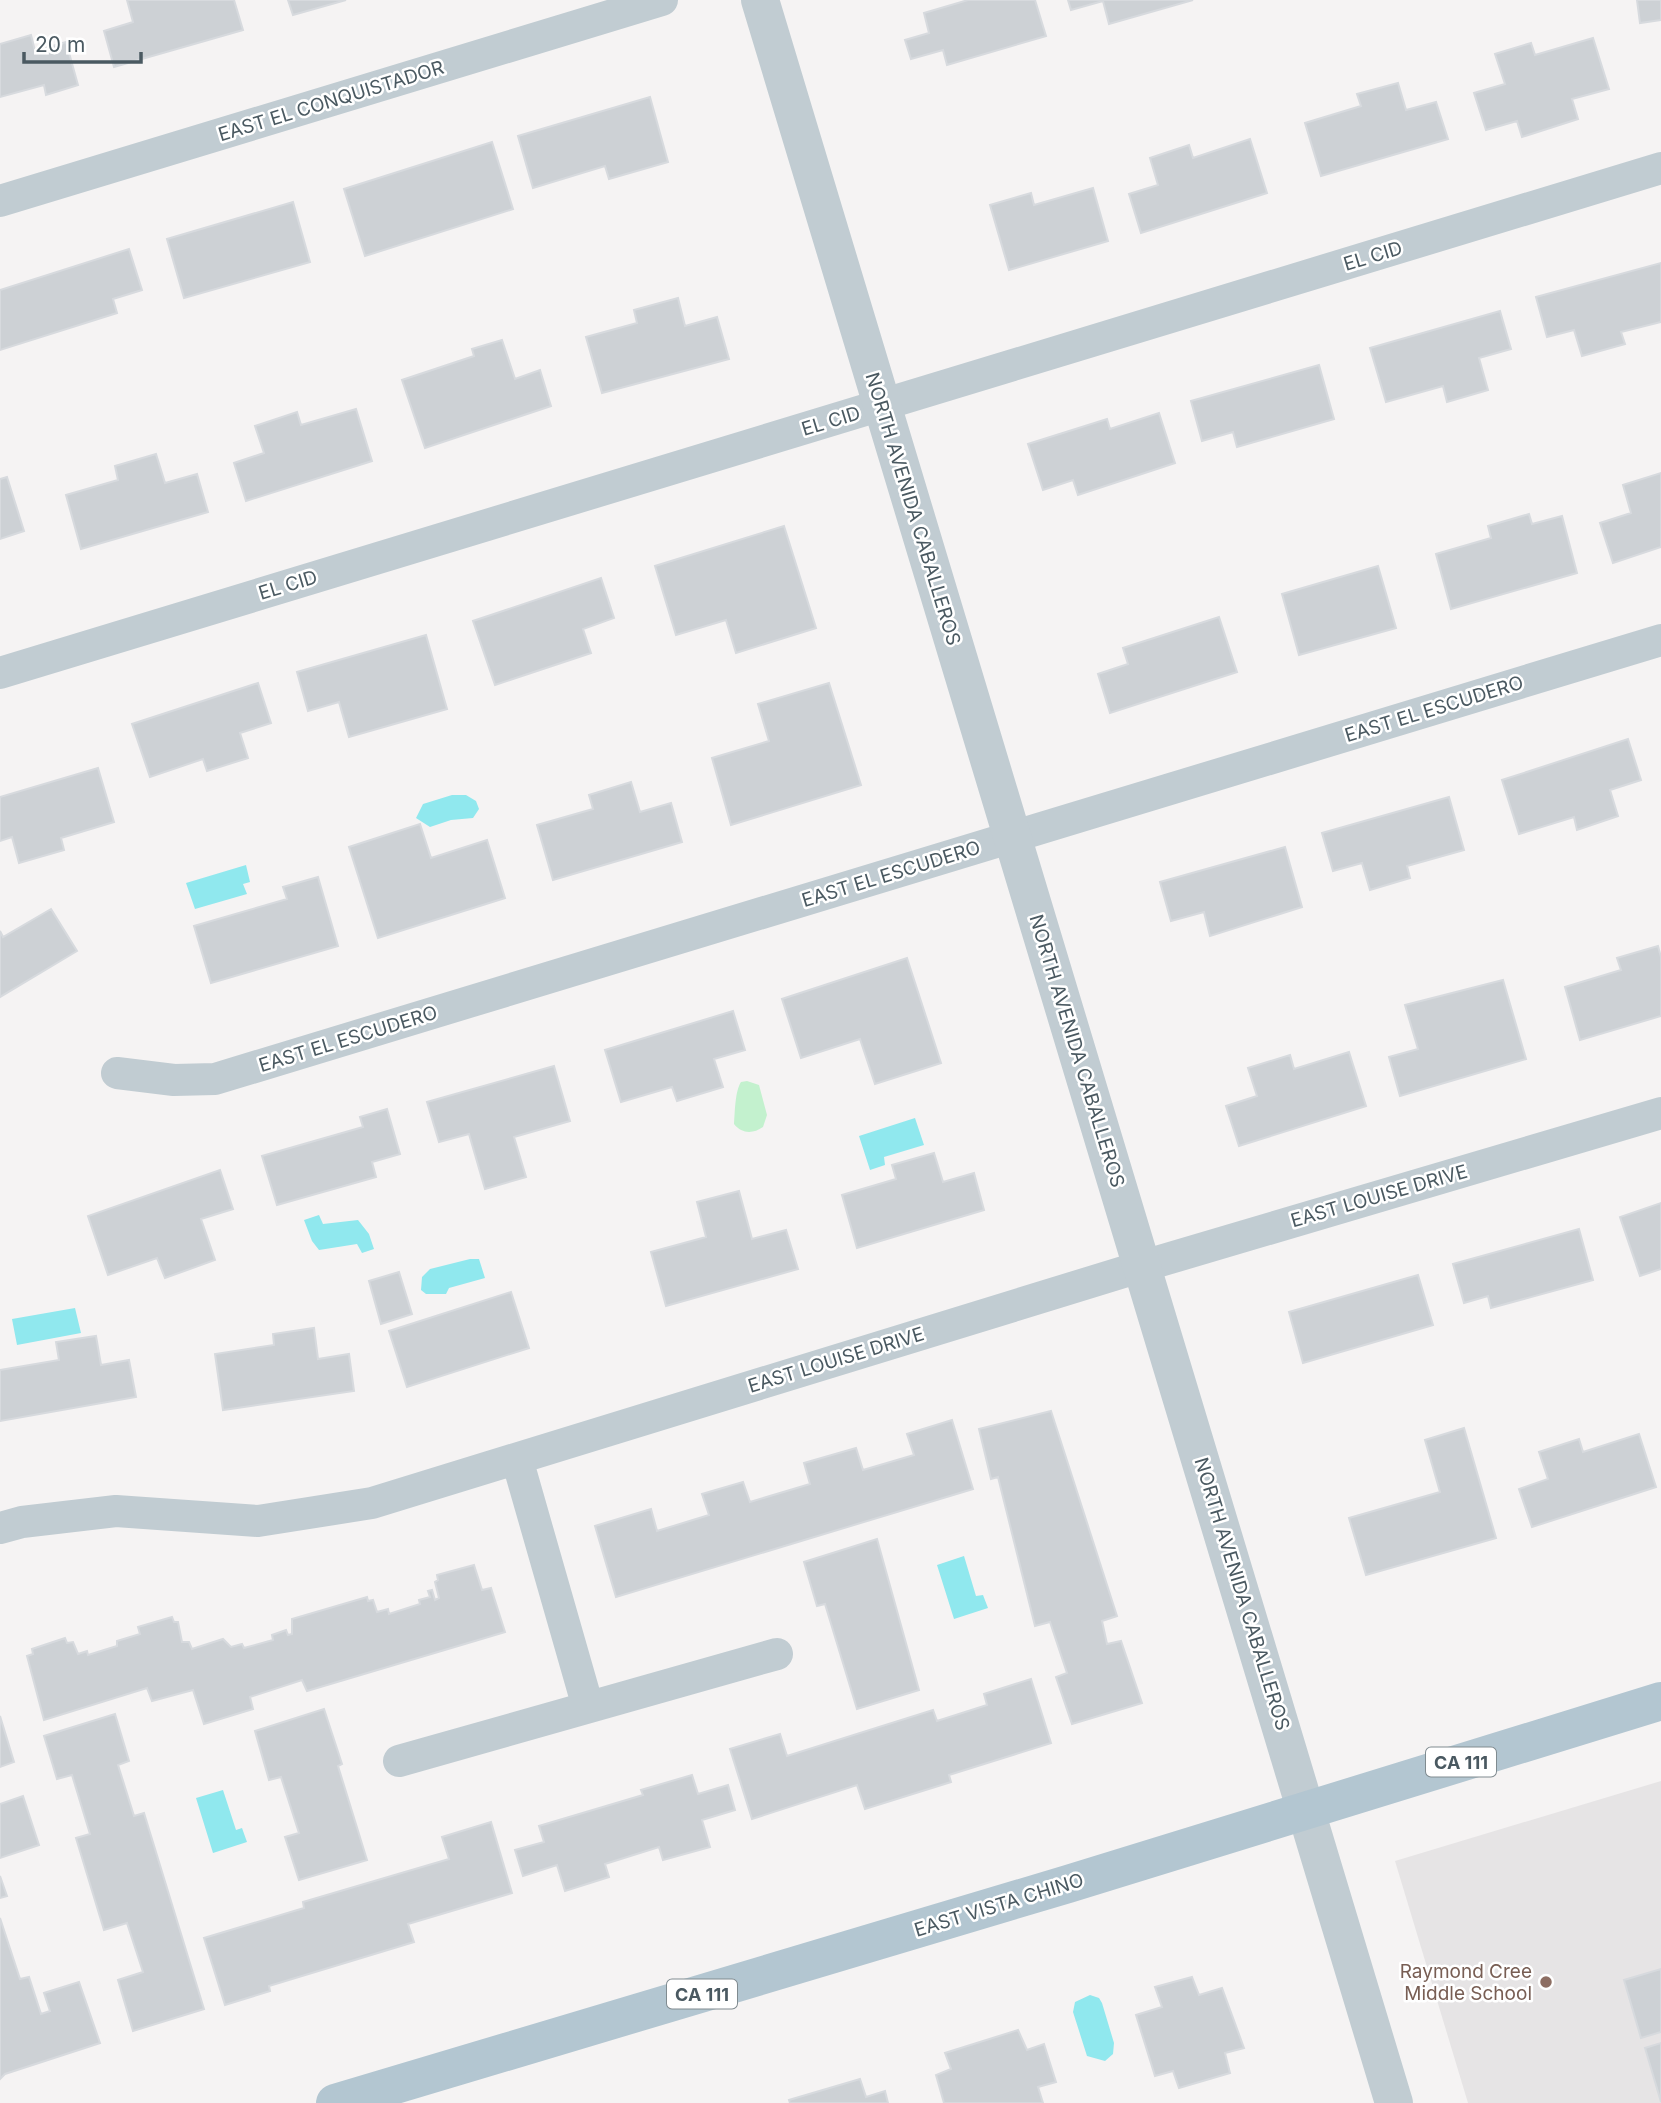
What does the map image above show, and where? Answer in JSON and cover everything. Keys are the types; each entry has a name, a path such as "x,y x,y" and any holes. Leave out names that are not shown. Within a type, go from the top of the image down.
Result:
{"main road":[{"name":"EAST VISTA CHINO","path":"335,2103 1042,1892 1661,1701"}],"street":[{"name":"EAST EL CONQUISTADOR","path":"0,201 662,0"},
{"name":"NORTH AVENIDA CABALLEROS","path":"760,0 1394,2103"},
{"name":"EL CID","path":"0,673 1661,168"},
{"name":"EAST EL ESCUDERO","path":"117,1073 174,1080 215,1079 1661,640"},
{"name":"EAST LOUISE DRIVE","path":"0,1528 22,1522 116,1511 258,1521 372,1503 1143,1266 1661,1113"},
{"path":"517,1459 588,1707"},
{"path":"398,1761 777,1654"}],"shaded area":[{"name":"Raymond Cree Middle School","path":"1661,1781 1661,2103 1468,2103 1395,1861"}],"green space":[{"path":"741,1082 759,1085 767,1115 763,1127 752,1132 740,1130 734,1124 738,1091"}],"water":[{"path":"452,795 466,795 476,801 479,809 473,818 451,820 430,827 416,818 423,804"},
{"path":"246,865 250,882 243,884 247,894 195,909 186,883"},
{"path":"915,1118 924,1145 884,1157 885,1165 870,1170 859,1136"},
{"path":"319,1215 323,1224 358,1220 369,1234 374,1249 362,1253 357,1244 319,1250 312,1241 304,1220"},
{"path":"479,1259 485,1278 449,1288 446,1294 426,1294 421,1290 422,1277 430,1269"},
{"path":"75,1308 81,1333 17,1345 12,1319"},
{"path":"964,1556 976,1596 983,1595 988,1608 954,1619 937,1565"},
{"path":"223,1790 236,1830 242,1828 247,1842 213,1853 196,1798"},
{"path":"1090,1995 1099,1998 1102,2003 1114,2043 1113,2054 1105,2061 1087,2056 1073,2012 1075,2002"}],"building":[{"path":"127,0 234,0 243,30 114,67 104,31 133,22"},
{"path":"288,0 346,0 293,15"},
{"path":"968,0 1035,0 1046,36 947,65 943,50 911,59 905,40 929,33 924,13"},
{"path":"1068,0 1193,0 1109,24 1103,1 1071,10"},
{"path":"1637,0 1661,0 1661,20 1640,23"},
{"path":"31,35 35,51 66,42 78,85 46,95 44,85 0,97 0,44"},
{"path":"1593,38 1609,89 1572,99 1578,119 1522,137 1517,121 1486,130 1474,93 1505,84 1495,54 1531,43 1535,55"},
{"path":"1398,83 1406,110 1436,102 1448,139 1321,176 1305,123 1361,106 1357,94"},
{"path":"650,97 668,162 609,179 605,166 533,188 518,136"},
{"path":"1250,139 1267,193 1141,233 1129,194 1158,185 1150,158 1189,145 1193,158"},
{"path":"492,142 513,209 365,256 344,189"},
{"path":"1093,188 1108,241 1009,270 990,205 1031,193 1034,205"},
{"path":"293,202 310,262 184,298 167,239"},
{"path":"129,249 142,290 113,299 117,313 0,350 0,290"},
{"path":"1661,263 1661,322 1621,332 1625,344 1582,356 1574,330 1547,337 1536,297"},
{"path":"678,298 685,326 717,317 729,359 602,393 586,337 637,323 634,310"},
{"path":"1500,311 1511,349 1479,358 1488,390 1447,402 1443,386 1386,402 1370,348"},
{"path":"502,340 515,379 540,370 551,406 425,448 402,380 474,356 472,349"},
{"path":"1319,365 1334,419 1237,447 1233,432 1202,441 1191,401"},
{"path":"356,409 372,461 246,501 234,463 264,453 255,426 297,412 301,425"},
{"path":"1159,413 1175,463 1078,495 1073,480 1043,490 1028,444 1107,419 1110,429"},
{"path":"156,454 165,483 197,474 208,512 81,549 66,495 118,480 115,466"},
{"path":"1661,473 1661,547 1613,563 1600,523 1631,513 1623,485"},
{"path":"7,477 24,531 0,539 0,479"},
{"path":"1529,514 1532,524 1562,516 1577,573 1451,609 1436,554 1491,538 1488,526"},
{"path":"784,526 816,628 736,653 726,620 676,635 655,566"},
{"path":"1378,566 1396,628 1299,655 1282,594"},
{"path":"601,578 614,618 583,629 591,653 495,685 473,621"},
{"path":"1219,617 1237,672 1110,713 1098,674 1128,664 1123,648"},
{"path":"426,635 447,709 349,737 339,702 308,711 297,672"},
{"path":"258,683 271,723 240,733 248,758 207,771 203,759 150,777 132,724"},
{"path":"829,683 861,785 731,825 712,758 769,741 758,704"},
{"path":"1628,739 1641,780 1610,790 1618,816 1577,830 1574,817 1519,834 1502,780"},
{"path":"98,768 114,822 61,838 64,850 19,863 12,837 0,841 0,797"},
{"path":"631,782 640,812 671,803 682,842 553,880 537,825 593,809 589,795"},
{"path":"1449,797 1464,850 1407,866 1410,878 1370,890 1362,863 1333,871 1322,833"},
{"path":"420,824 431,858 487,840 505,898 378,938 349,847"},
{"path":"1285,847 1302,907 1210,936 1204,912 1171,921 1160,882"},
{"path":"318,877 338,946 211,983 194,926 287,899 283,887"},
{"path":"51,909 77,951 0,997 0,931 3,937"},
{"path":"1658,946 1661,957 1661,1016 1580,1040 1565,987 1621,970 1617,958"},
{"path":"907,958 941,1063 875,1084 860,1039 801,1058 782,999"},
{"path":"1503,980 1526,1059 1400,1096 1389,1057 1418,1049 1405,1005"},
{"path":"733,1011 745,1050 714,1059 723,1087 677,1101 672,1087 621,1102 605,1050"},
{"path":"1349,1052 1366,1106 1239,1146 1226,1106 1257,1096 1248,1068 1290,1055 1294,1069"},
{"path":"554,1066 570,1121 514,1137 526,1177 485,1189 469,1134 439,1142 427,1102"},
{"path":"387,1109 400,1154 372,1162 376,1177 277,1205 262,1156 363,1127 360,1117"},
{"path":"934,1153 943,1182 974,1173 984,1210 857,1248 842,1195 896,1179 892,1165"},
{"path":"220,1170 233,1209 201,1219 215,1260 165,1278 157,1258 108,1275 88,1216"},
{"path":"739,1191 752,1239 786,1230 798,1269 666,1306 651,1252 706,1237 697,1202"},
{"path":"1661,1203 1661,1269 1640,1276 1620,1217"},
{"path":"1579,1229 1593,1280 1491,1308 1488,1296 1464,1303 1453,1264"},
{"path":"399,1272 412,1314 381,1324 369,1281"},
{"path":"1418,1275 1433,1325 1303,1363 1289,1312"},
{"path":"511,1292 529,1348 407,1387 389,1331"},
{"path":"314,1328 318,1359 349,1354 354,1391 223,1410 215,1354 274,1345 273,1334"},
{"path":"96,1336 101,1365 129,1360 136,1397 0,1421 0,1370 59,1360 56,1342"},
{"path":"1051,1411 1117,1616 1102,1621 1107,1644 1121,1641 1142,1703 1072,1724 1056,1677 1067,1673 1050,1622 1035,1626 998,1477 991,1479 979,1429"},
{"path":"952,1420 973,1489 616,1597 595,1526 651,1509 657,1531 709,1515 702,1494 743,1482 750,1502 810,1484 804,1463 856,1448 863,1470 914,1455 907,1434"},
{"path":"1464,1428 1496,1538 1366,1575 1349,1518 1440,1492 1425,1440"},
{"path":"1639,1434 1656,1487 1532,1527 1519,1489 1548,1479 1539,1452 1579,1439 1583,1452"},
{"path":"877,1539 919,1690 857,1709 825,1604 817,1606 804,1562"},
{"path":"474,1565 482,1590 491,1588 505,1632 307,1691 302,1680 250,1697 253,1709 204,1724 193,1690 152,1701 147,1688 44,1720 27,1656 33,1654 32,1649 65,1638 67,1643 73,1642 78,1654 87,1651 88,1655 117,1646 117,1641 140,1634 138,1627 172,1617 174,1622 178,1622 182,1642 189,1642 192,1649 223,1639 231,1647 242,1644 244,1648 273,1640 272,1635 286,1630 288,1635 292,1634 292,1619 367,1597 368,1601 373,1600 377,1612 388,1609 389,1614 420,1604 419,1600 430,1597 428,1591 432,1590 435,1600 439,1598 435,1582 438,1580 437,1575"},
{"path":"1031,1679 1051,1743 949,1775 951,1782 865,1809 857,1785 752,1819 730,1749 780,1734 787,1756 933,1710 937,1721 987,1705 984,1694"},
{"path":"324,1709 342,1764 338,1766 367,1860 299,1880 285,1837 299,1833 281,1777 269,1780 255,1731"},
{"path":"115,1714 129,1761 118,1765 134,1816 144,1813 204,2009 133,2031 118,1980 143,1972 127,1923 104,1930 76,1838 90,1834 72,1775 57,1779 44,1736"},
{"path":"0,1716 14,1762 0,1767"},
{"path":"692,1775 698,1794 728,1785 735,1810 702,1820 710,1847 663,1860 659,1847 605,1864 609,1877 565,1891 557,1865 523,1876 515,1850 544,1842 539,1826 643,1795 641,1790"},
{"path":"23,1796 39,1845 0,1858 0,1804"},
{"path":"491,1822 512,1893 408,1924 414,1942 269,1986 270,1991 225,2005 204,1938 304,1908 303,1902 449,1859 442,1837"},
{"path":"0,1876 7,1896 0,1898"},
{"path":"0,1918 20,1979 29,1977 41,2014 50,2011 44,1993 79,1982 100,2043 5,2074 0,2079"},
{"path":"1661,1969 1661,2032 1641,2038 1624,1980"},
{"path":"1192,1977 1199,1995 1222,1988 1244,2048 1225,2053 1230,2073 1179,2088 1173,2071 1155,2076 1136,2015 1162,2007 1155,1987"},
{"path":"1018,2030 1027,2050 1044,2044 1056,2082 1038,2087 1043,2103 944,2103 936,2075 951,2069 945,2053"},
{"path":"1661,2043 1661,2102 1645,2048"},
{"path":"860,2079 866,2097 885,2091 888,2103 790,2103 789,2100"}],"place":[{"name":"Raymond Cree Middle School","path":"1546,1982"}]}
